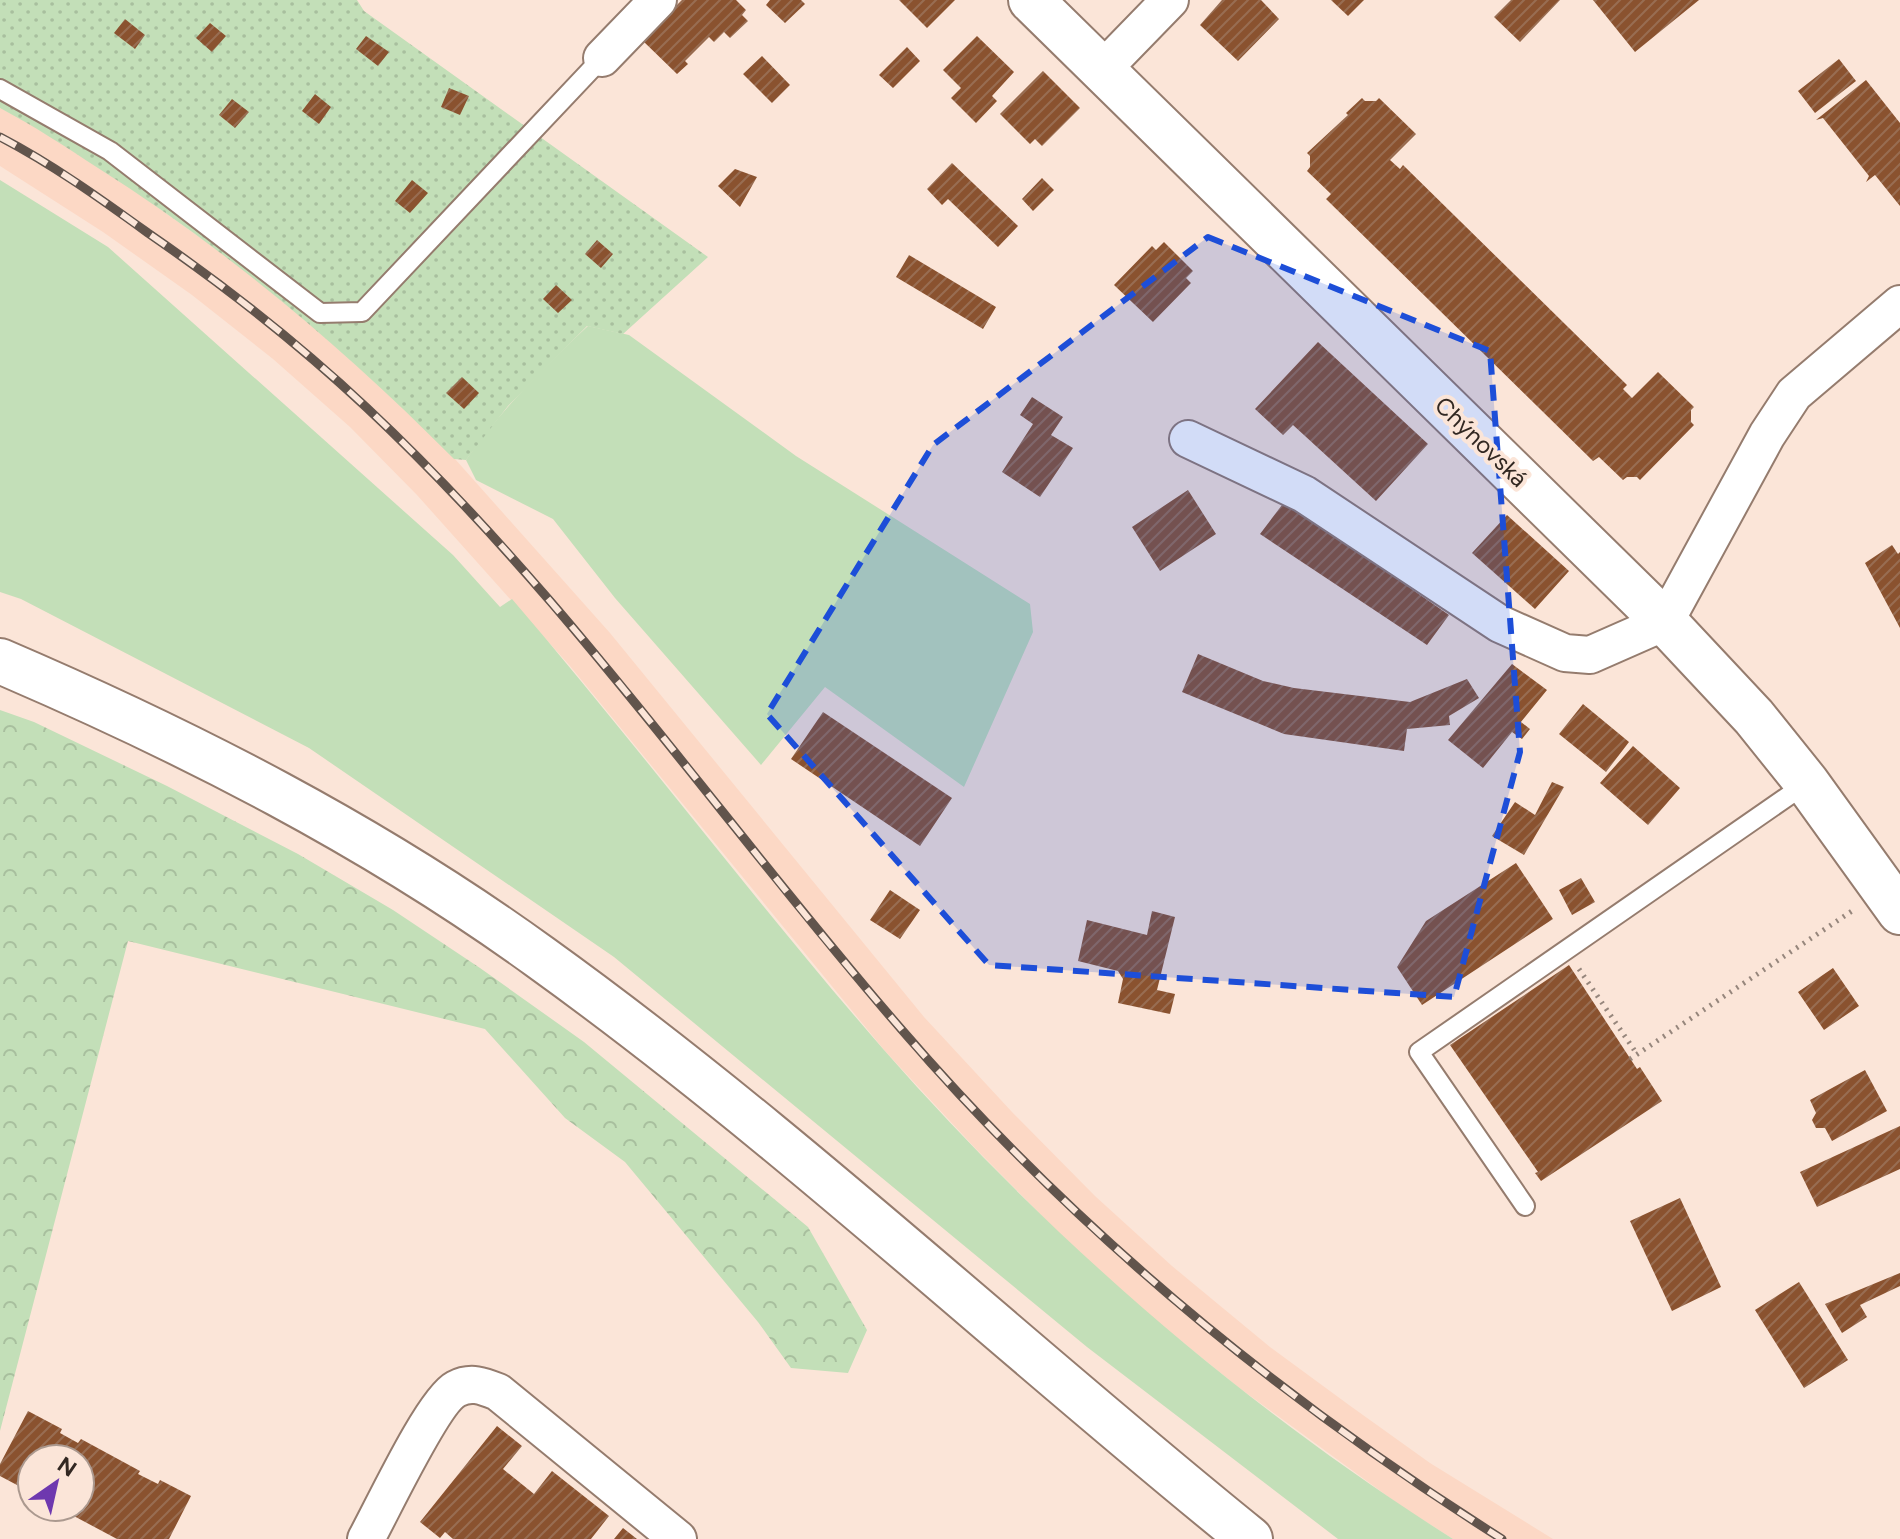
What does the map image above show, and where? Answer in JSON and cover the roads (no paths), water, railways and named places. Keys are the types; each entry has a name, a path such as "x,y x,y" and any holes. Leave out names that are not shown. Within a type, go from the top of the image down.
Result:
{"main road":[{"name":"Chýnovská","path":"1031,0 1665,622 1754,717 1807,783 1900,912"},
{"path":"0,661 123,714 205,754 425,880 539,955 724,1098 1250,1539"},
{"path":"0,691 123,724 205,754"}],"street":[{"path":"602,58 658,0"},
{"path":"1101,71 1170,0"},
{"path":"1188,439 1304,494 1500,624 1574,655 1590,655 1665,622 1767,435 1794,394 1900,304"},
{"path":"366,1539 437,1407 458,1388 475,1384 498,1392 678,1539"}],"lane":[{"path":"0,89 110,151 320,313 362,312 602,58"},
{"path":"1525,1206 1419,1052 1807,783"}],"railway":[{"path":"0,137 76,182 205,274 288,338 367,408 510,555 902,1030 968,1104 1037,1174 1183,1307 1260,1369 1419,1485 1502,1539"}]}
